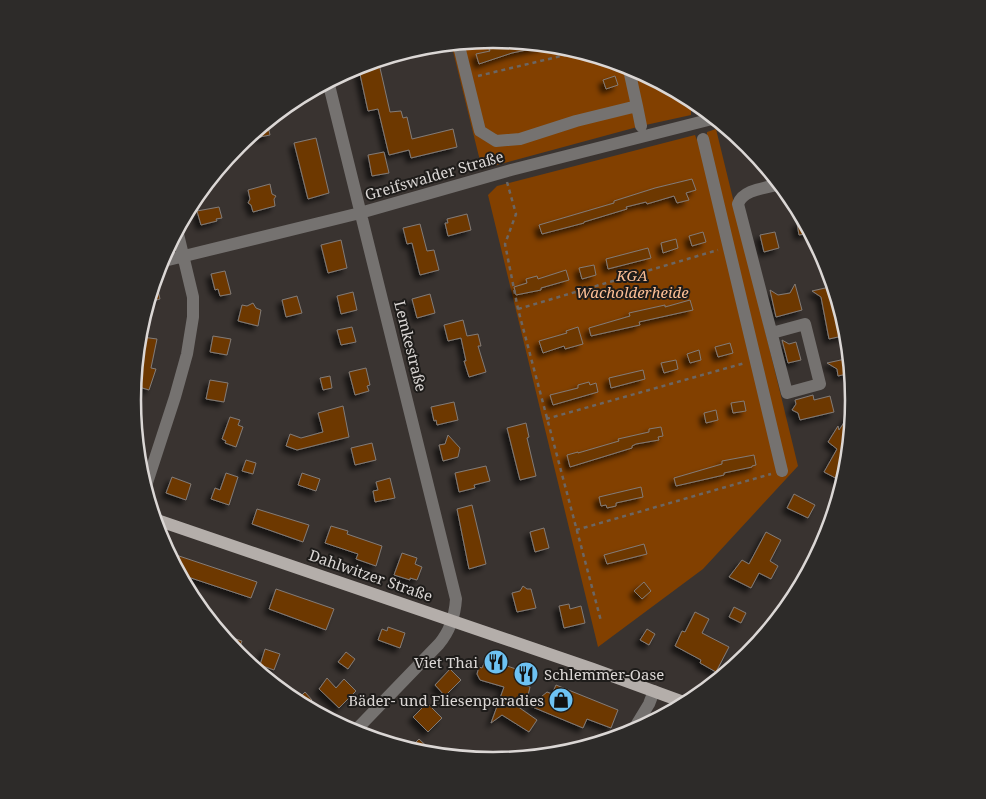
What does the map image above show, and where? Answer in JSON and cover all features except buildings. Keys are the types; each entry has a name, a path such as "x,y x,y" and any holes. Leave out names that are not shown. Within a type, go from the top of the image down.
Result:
{"main road":[{"name":"Dahlwitzer Straße","path":"164,522 578,663 676,700"}],"street":[{"path":"460,49 480,131 496,141 520,139 576,121 637,106"},
{"path":"630,75 641,126"},
{"name":"Lemkestraße","path":"330,88 456,599 452,620 446,636 440,644 360,726"},
{"name":"Greifswalder Straße","path":"170,259 360,213 511,170 707,120"},
{"path":"703,139 782,471"},
{"path":"772,333 806,324 820,384 787,393 738,204 740,199 749,192 773,186"},
{"path":"150,475 187,354 193,317 193,297 179,240"},
{"path":"640,719 654,691"}],"path":[{"path":"467,78 568,55"},
{"path":"508,184 516,214 504,244 518,309 546,419 601,620"},
{"path":"518,309 729,247"},
{"path":"546,419 756,359"},
{"path":"576,530 782,471"}],"green space":[{"path":"470,48 516,48 584,59 628,74 693,110 691,115 641,126 482,169 453,50"},
{"name":"KGA Wacholderheide","path":"716,129 798,466 703,569 598,647 488,195 497,186 695,135 697,140 707,137 707,132"}],"place":[{"name":"Viet Thai","path":"496,662"},
{"name":"Schlemmer-Oase","path":"526,674"},
{"name":"Bäder- und Fliesenparadies","path":"561,700"}]}
